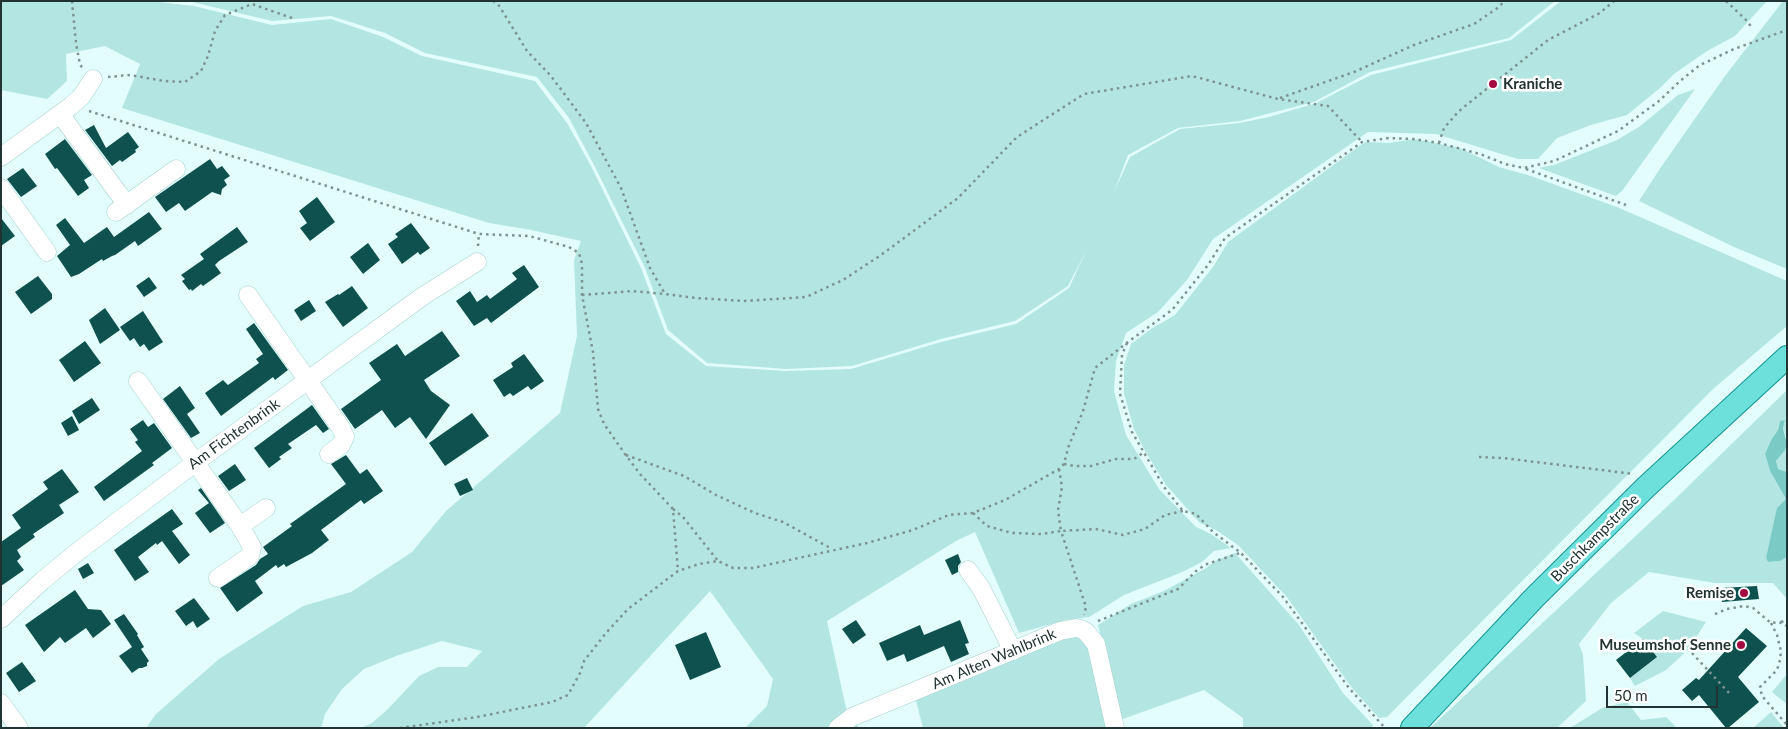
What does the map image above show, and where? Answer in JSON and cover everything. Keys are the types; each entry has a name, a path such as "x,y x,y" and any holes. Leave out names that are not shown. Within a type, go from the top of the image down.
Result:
{"main road":[{"name":"Buschkampstraße","path":"1412,728 1534,598 1646,487 1787,357"}],"street":[{"path":"1,156 66,110 81,97 93,79"},
{"path":"66,110 121,209 176,169"},
{"path":"1,188 47,252"},
{"name":"Am Fichtenbrink","path":"1,619 76,553 196,462 423,296 477,262"},
{"path":"248,296 341,428 345,437 342,445 329,454"},
{"path":"138,380 240,526 252,547 250,556 218,578"},
{"path":"240,526 266,508"},
{"path":"968,570 981,588 1013,651"},
{"path":"1081,628 1096,644 1114,728"},
{"name":"Am Alten Wahlbrink","path":"838,728 852,717 1060,631 1081,628"},
{"path":"1,703 19,728"}],"path":[{"path":"72,1 80,65 93,79 130,75 164,82 185,82 202,71 215,31 225,15 252,4 292,18"},
{"path":"492,1 498,4 527,52 551,76 586,123 621,188 650,268 665,294"},
{"path":"1278,99 1354,72 1414,45 1474,24 1499,7 1504,1"},
{"path":"1439,142 1444,128 1459,111 1548,40 1600,13 1614,1"},
{"path":"1726,1 1752,28"},
{"path":"1524,168 1554,162 1618,130 1659,102 1680,81 1700,66 1734,49 1787,30"},
{"path":"582,294 632,291 744,301 806,297 843,280 881,255 958,198 1017,137 1084,94 1192,76 1278,99 1328,106 1362,142"},
{"path":"66,110 480,234 530,236 569,247 580,253 582,294 592,352 598,409 604,424 640,474 683,517 718,561 733,568 753,568 867,543 913,530 949,515 972,513 1005,500 1059,469 1064,464 1068,448 1083,411 1095,368 1172,310 1208,265 1225,238 1362,142 1389,138 1439,142 1480,154 1505,164 1524,168 1626,205"},
{"path":"1128,342 1122,355 1120,394 1132,432 1164,487 1183,510"},
{"path":"1064,464 1091,466 1116,459 1134,459 1143,453"},
{"path":"625,454 684,476 716,495 755,513 783,522 833,550"},
{"path":"1479,457 1503,458 1635,474 1646,487"},
{"path":"1059,469 1062,487 1058,510 1061,531 1086,607 1081,628"},
{"path":"673,509 678,571"},
{"path":"972,513 987,526 1012,533 1041,534 1096,529 1123,535 1145,528 1165,515 1183,510 1196,514 1213,532 1241,553 1283,597 1349,688 1385,728"},
{"path":"1081,628 1178,589 1197,570 1207,564 1241,553"},
{"path":"400,728 477,717 552,702 568,695 584,661 628,609 678,571 699,564 718,561"},
{"path":"1715,614 1744,606 1752,608 1771,623 1781,650 1780,660 1777,670 1760,687 1762,696 1787,725"},
{"path":"1771,623 1787,620"},
{"path":"1779,622 1787,626"},
{"path":"1692,654 1729,693"}],"shaded area":[{"path":"1,1 150,1 194,6 272,25 331,19 383,37 422,56 535,81 567,123 591,166 641,268 666,334 706,366 786,371 851,369 941,342 1016,324 1069,288 1086,251 1068,286 1015,321 941,339 852,366 786,369 707,363 668,330 645,268 594,165 569,118 537,77 425,53 385,33 331,16 272,21 188,1 1555,1 1509,38 1370,72 1314,102 1240,121 1178,128 1128,155 1114,192 1130,157 1180,129 1239,123 1269,117 1316,103 1371,75 1511,40 1561,1 1767,1 1735,36 1707,51 1674,74 1627,115 1591,125 1557,138 1538,159 1518,159 1436,134 1368,132 1213,239 1187,280 1158,312 1126,333 1116,361 1114,391 1126,435 1159,489 1196,527 1211,534 1231,548 1214,551 1202,562 1180,573 1124,595 1089,617 1066,620 1019,633 975,532 956,541 827,621 846,708 859,728 745,728 767,706 773,679 710,591 584,728 361,728 372,723 388,709 419,676 438,667 467,667 482,651 442,641 364,669 342,689 325,714 321,728 146,728 156,714 219,659 303,606 351,592 412,552 446,511 560,413 577,336 574,260 581,241 489,223 122,108 140,64 105,46 66,54 67,81 47,99 1,90"},
{"path":"1783,1 1787,1 1787,269 1734,247 1639,201 1725,76"},
{"path":"1695,89 1622,191 1616,196 1539,168 1554,165 1617,140 1639,127 1678,95"},
{"path":"1414,139 1460,148 1499,167 1531,176 1617,207 1787,281 1787,326 1713,389 1387,717 1379,718 1352,688 1286,596 1238,545 1216,530 1200,523 1166,485 1134,429 1124,394 1124,365 1131,344 1151,329 1175,315 1213,267 1228,242 1365,142 1389,143"},
{"path":"1787,390 1787,440 1783,427 1785,421 1780,421 1778,430 1765,454 1770,471 1786,499 1766,558 1769,562 1780,561 1787,557 1787,599 1773,583 1715,583 1649,572 1611,603 1579,644 1583,655 1586,701 1557,728 1430,728 1672,502"},
{"path":"1785,420 1783,428 1787,444 1785,450 1776,461 1778,469 1787,472 1787,557 1780,561 1768,562 1766,558 1777,508 1786,499 1770,471 1765,454 1778,430 1780,421"},
{"path":"1787,444 1787,472 1778,469 1776,461 1785,450"},
{"path":"1235,553 1299,625 1343,693 1373,725 1372,728 1243,728 1243,718 1204,690 1120,720 1098,625 1131,604 1164,591 1217,560"},
{"path":"1663,611 1706,622 1688,650 1666,670 1635,686 1630,678 1657,657 1643,639 1634,633"},
{"path":"1066,633 1080,637 1092,648 1108,728 923,728 915,697"},
{"path":"1787,674 1787,704 1772,692"},
{"path":"1627,702 1641,720 1666,717 1677,728 1570,728 1602,708"},
{"path":"1771,712 1784,728 1753,728"}],"building":[{"path":"94,125 106,148 128,132 139,147 135,150 136,152 122,162 120,160 112,166 85,130"},
{"path":"65,139 92,175 84,180 89,188 78,196 45,154"},
{"path":"210,159 217,169 222,166 230,176 224,180 227,185 222,189 221,195 212,192 185,211 179,203 166,212 155,197"},
{"path":"23,168 37,186 21,197 7,179"},
{"path":"317,197 335,222 310,241 300,228 307,223 299,211"},
{"path":"149,212 162,229 138,246 135,241 115,255 103,261 102,259 71,277 57,256 70,245 56,225 65,218 84,243 107,227 114,237"},
{"path":"1,218 15,236 1,246"},
{"path":"411,223 430,248 420,255 418,252 402,264 388,244 398,237 395,234"},
{"path":"237,227 248,242 215,265 221,273 203,286 201,284 192,291 191,289 189,290 182,281 185,279 181,275 204,259 200,254"},
{"path":"368,243 380,260 363,274 350,257"},
{"path":"524,265 539,287 491,323 487,318 474,326 456,301 470,291 477,302 487,295 490,299 517,279 512,273"},
{"path":"38,276 52,294 52,299 31,314 15,292"},
{"path":"149,277 157,288 144,297 136,286"},
{"path":"352,286 368,308 343,327 325,302"},
{"path":"309,300 316,311 301,321 294,310"},
{"path":"105,308 120,330 100,344 89,320"},
{"path":"143,311 163,342 149,351 144,344 140,347 134,338 130,341 120,327"},
{"path":"254,323 288,370 275,380 273,377 221,416 205,393 223,380 228,385 259,363 256,359 263,354 246,329"},
{"path":"442,331 460,356 424,380 431,391 450,405 426,439 410,417 395,428 382,410 355,429 341,409 381,380 369,363 397,344 405,356"},
{"path":"85,341 101,363 74,382 59,360"},
{"path":"524,354 544,381 531,390 528,386 513,396 510,393 504,397 493,380 513,367 511,363"},
{"path":"180,386 195,408 187,414 200,433 191,438 163,399"},
{"path":"92,398 100,410 79,424 72,411"},
{"path":"312,405 329,429 323,433 316,425 288,444 292,448 279,457 281,459 269,468 254,448"},
{"path":"472,413 489,436 445,466 429,443"},
{"path":"72,416 79,430 68,436 61,423"},
{"path":"143,420 148,427 154,423 172,448 152,463 154,465 104,501 94,487 142,451 135,442 138,440 130,429"},
{"path":"346,455 360,474 367,469 383,491 364,504 361,500 321,530 329,540 312,553 286,567 284,564 278,568 276,565 255,581 263,593 237,612 220,588 256,565 260,559 268,554 263,547 292,526 290,524 346,484 331,464"},
{"path":"235,464 246,480 229,491 218,476"},
{"path":"62,469 79,492 59,505 64,513 33,534 35,537 17,550 21,557 17,561 24,570 1,586 1,542 21,528 12,515 48,489 43,482"},
{"path":"467,478 473,490 460,496 454,484"},
{"path":"201,488 225,523 210,533 195,513 209,503 198,490"},
{"path":"172,509 183,524 172,531 190,555 179,564 162,541 157,545 156,543 138,557 149,572 135,581 114,550"},
{"path":"958,554 961,562 958,566 958,572 952,575 945,560"},
{"path":"88,563 94,573 83,579 78,569"},
{"name":"Remise","path":"1757,586 1759,599 1722,602 1721,588"},
{"path":"75,590 88,609 101,610 111,624 93,638 86,628 65,643 60,637 44,652 25,625"},
{"path":"194,598 210,619 197,628 193,621 186,626 175,611"},
{"path":"124,614 138,634 144,647 141,649 149,661 147,666 139,668 132,673 119,656 132,647 114,620"},
{"path":"856,620 866,635 853,644 842,629"},
{"path":"960,620 969,643 965,644 969,654 951,662 944,646 907,662 904,654 887,661 879,643 920,625 924,635"},
{"path":"1746,628 1767,646 1738,677 1759,702 1726,728 1699,695 1692,701 1682,690 1696,678 1699,680"},
{"path":"706,632 721,667 690,680 675,645"},
{"path":"1643,639 1657,657 1630,678 1616,660"},
{"path":"22,662 36,681 19,692 6,673"}],"place":[{"name":"Kraniche","path":"1493,84"},
{"name":"Remise","path":"1744,593"},
{"name":"Museumshof Senne","path":"1741,645"}]}
